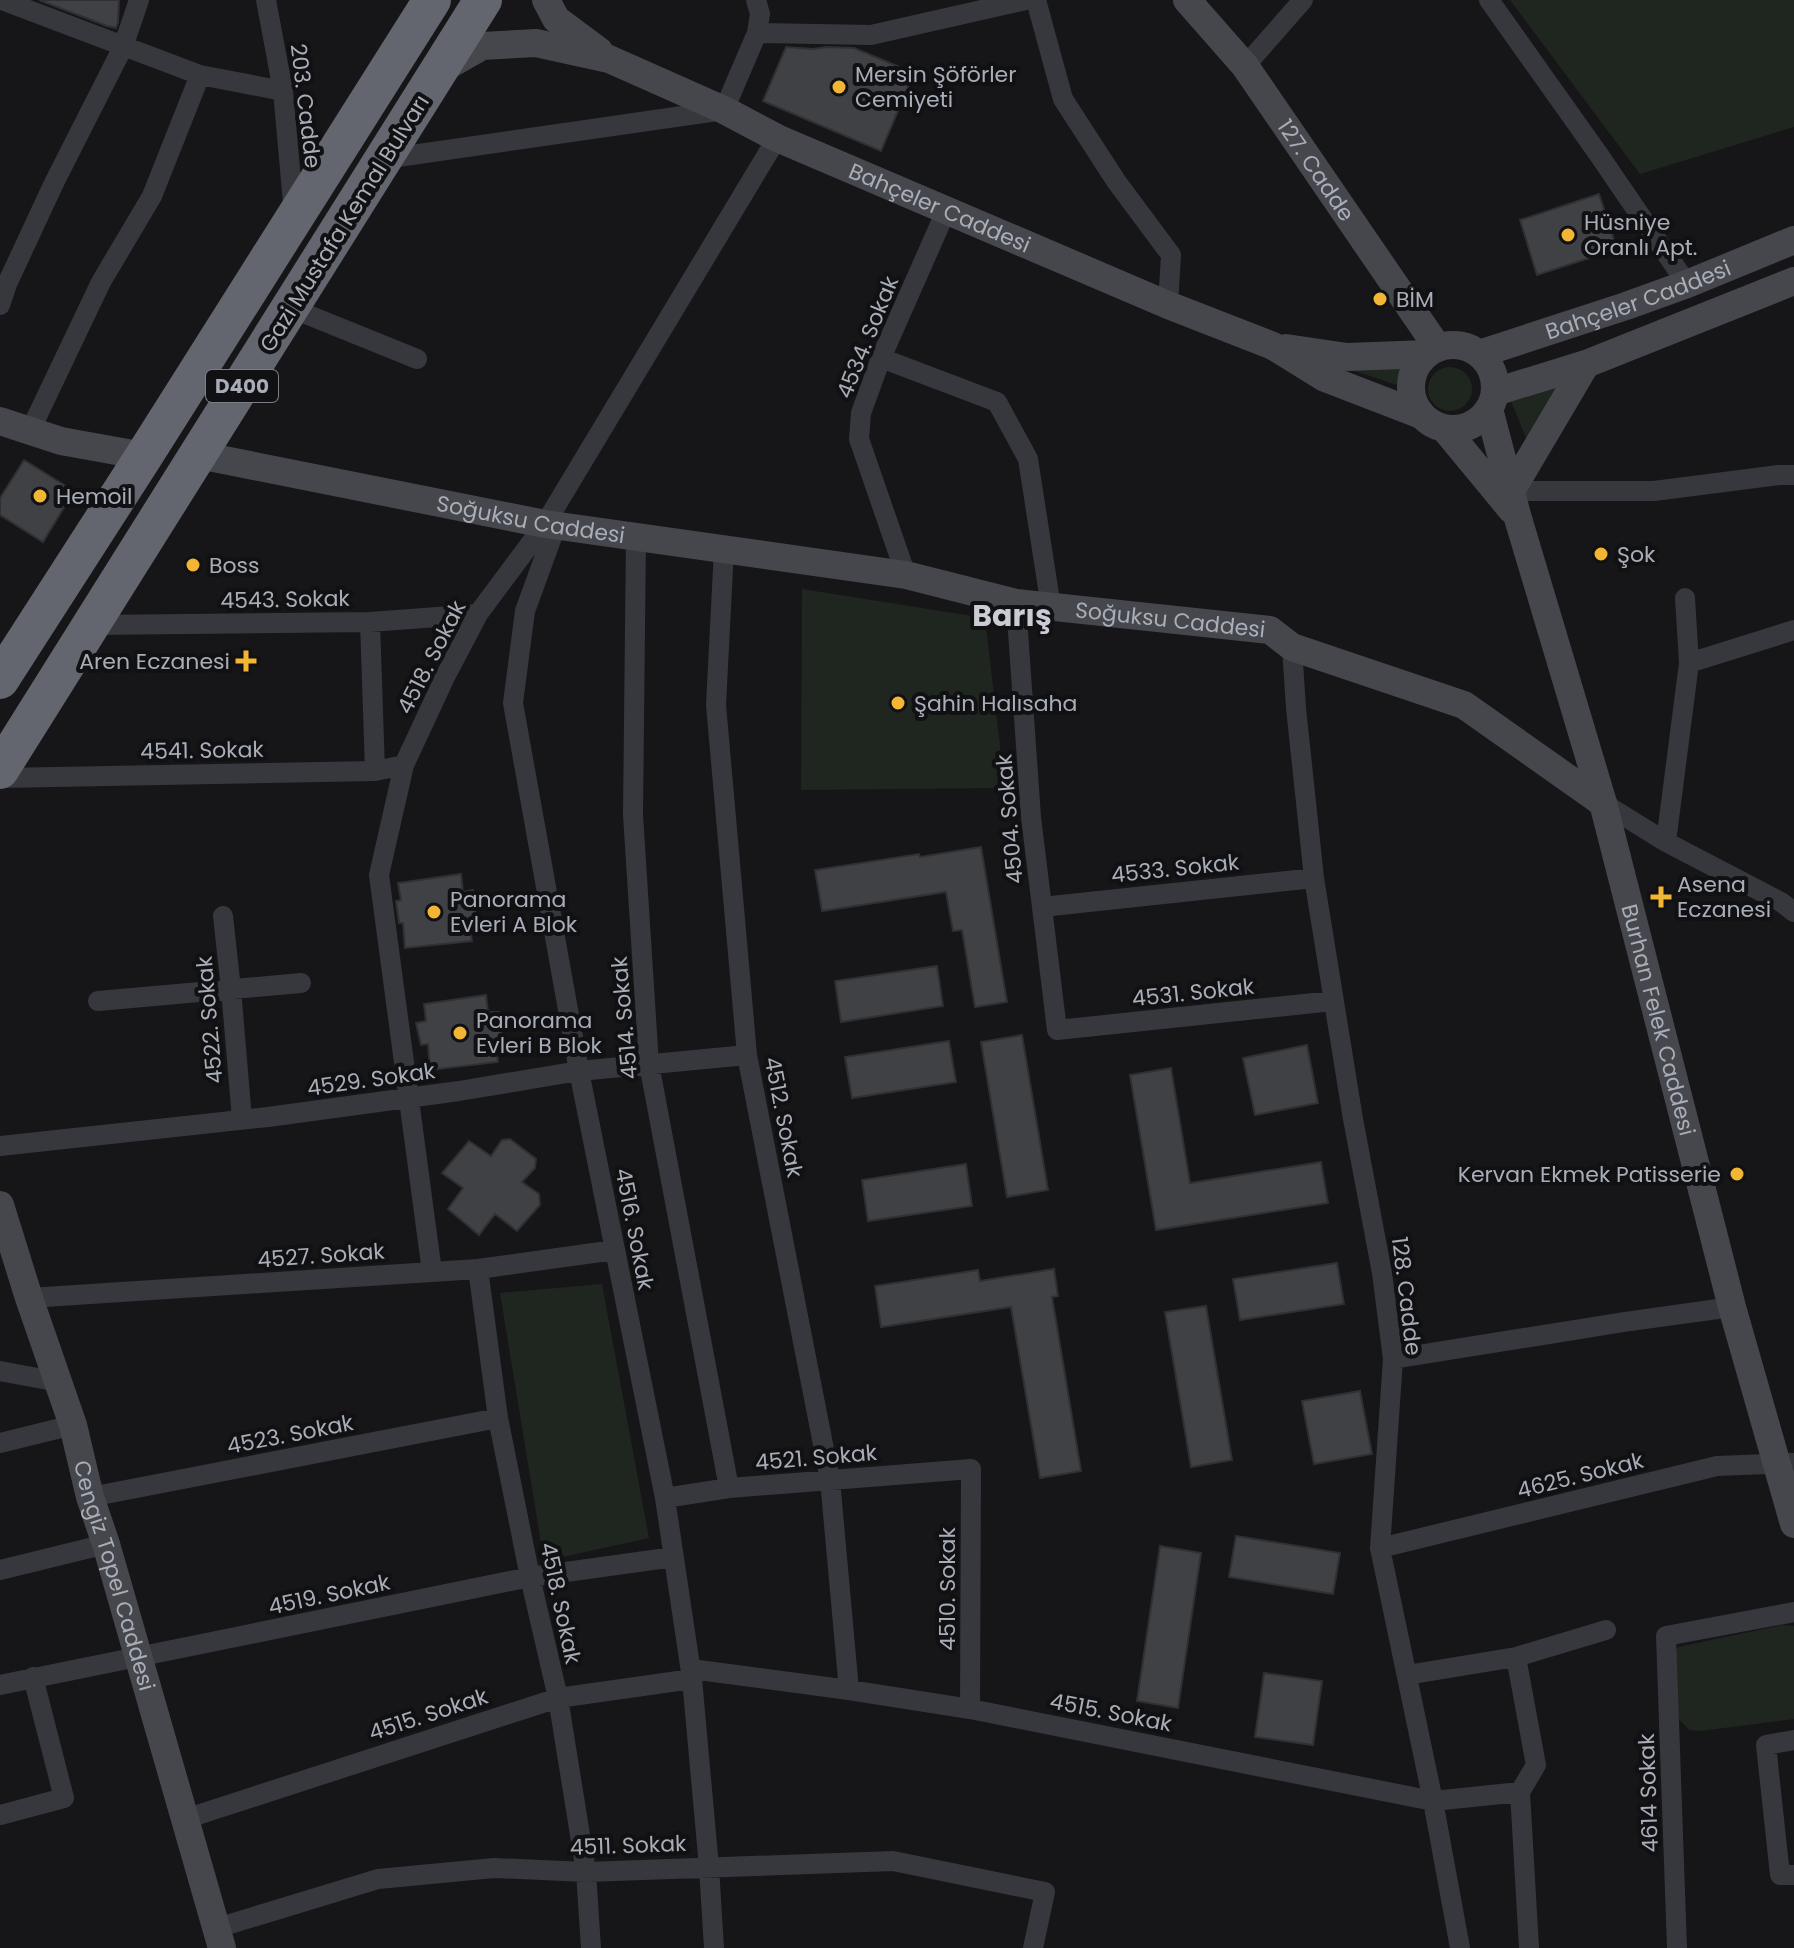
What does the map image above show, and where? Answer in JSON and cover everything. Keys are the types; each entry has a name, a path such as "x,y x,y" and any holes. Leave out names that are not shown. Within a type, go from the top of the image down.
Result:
{"highway":[{"name":"Gazi Mustafa Kemal Bulvarı","path":"0,680 432,0"},
{"name":"Gazi Mustafa Kemal Bulvarı","path":"0,770 483,0"}],"street":[{"path":"2,0 200,75 283,91"},
{"path":"0,305 54,183 123,47 139,0"},
{"name":"203. Cadde","path":"266,0 283,91 294,218"},
{"path":"546,0 556,19 609,59"},
{"path":"384,159 724,110 757,33 760,14 756,0"},
{"path":"757,33 871,35 1026,0"},
{"path":"1036,0 1063,99 1116,181 1171,255 1168,305"},
{"name":"127. Cadde","path":"1187,0 1245,66 1432,351"},
{"path":"1245,66 1303,0"},
{"path":"1489,0 1687,284"},
{"path":"439,71 482,46 536,43 609,59"},
{"name":"Bahçeler Caddesi","path":"609,59 724,110 777,138 1168,305 1273,346"},
{"path":"30,431 101,282 152,196 200,75"},
{"name":"4518. Sokak","path":"432,1272 379,875 404,765 478,614 550,525 777,138"},
{"name":"4534. Sokak","path":"906,575 859,439 861,413 881,358 946,211"},
{"name":"Bahçeler Caddesi","path":"1479,354 1687,284 1794,240"},
{"name":"Bahçeler Caddesi","path":"1492,400 1794,281"},
{"path":"291,308 417,359"},
{"path":"1452,345 1466,347 1489,364 1495,378 1492,400 1484,417 1459,429 1433,422 1325,378 1273,346 1347,357 1432,351 1452,345"},
{"path":"1432,351 1417,365 1412,377 1414,404 1514,503 1794,475"},
{"path":"881,358 997,402 1028,459 1051,607"},
{"path":"1514,503 1586,364"},
{"name":"Burhan Felek Caddesi","path":"1492,400 1514,503 1603,803 1732,1307 1785,1463 1794,1524"},
{"path":"0,421 61,441 144,456"},
{"name":"Soğuksu Caddesi","path":"199,455 550,525 906,575 1016,603 1270,630 1292,647 1464,705 1603,803 1666,842 1790,901"},
{"name":"4516. Sokak","path":"550,525 525,611 513,703 579,1071 665,1498 692,1674 714,1948"},
{"name":"4514. Sokak","path":"636,536 633,815 649,1064 729,1488"},
{"name":"4512. Sokak","path":"724,549 716,705 747,1055 830,1480 849,1690"},
{"path":"1666,842 1689,663 1685,598"},
{"name":"4504. Sokak","path":"1016,603 1031,817 1057,1030"},
{"name":"4543. Sokak","path":"91,625 370,622 478,614"},
{"path":"370,622 375,771"},
{"path":"1689,663 1794,630"},
{"name":"128. Cadde","path":"1292,647 1314,878 1382,1273 1393,1359 1380,1548 1460,1948"},
{"name":"4541. Sokak","path":"0,778 375,771 404,765"},
{"name":"4533. Sokak","path":"1042,907 1314,878"},
{"name":"4522. Sokak","path":"223,916 242,1119"},
{"path":"98,1001 301,983"},
{"name":"4531. Sokak","path":"1057,1030 1333,1001"},
{"name":"4529. Sokak","path":"0,1146 408,1098 579,1071 747,1055"},
{"name":"Cengiz Topel Caddesi","path":"0,1205 73,1425 90,1497 220,1938"},
{"name":"4527. Sokak","path":"29,1298 478,1269 615,1250"},
{"name":"4518. Sokak","path":"478,1269 498,1418 558,1698 586,1872 591,1948"},
{"path":"1393,1359 1732,1307"},
{"path":"0,1371 59,1382"},
{"name":"4523. Sokak","path":"90,1497 498,1418"},
{"path":"0,1443 73,1425"},
{"name":"4625. Sokak","path":"1380,1548 1717,1466 1785,1463"},
{"name":"4521. Sokak","path":"665,1498 729,1488 971,1469"},
{"name":"4510. Sokak","path":"970,1709 971,1469"},
{"path":"0,1570 106,1544"},
{"name":"4519. Sokak","path":"0,1685 530,1577 674,1557"},
{"name":"4614 Sokak","path":"1677,1948 1666,1636 1794,1612"},
{"path":"1407,1675 1516,1657 1606,1630"},
{"path":"1516,1657 1536,1765 1520,1792 1529,1948"},
{"name":"4515. Sokak","path":"185,1819 558,1698 692,1674 849,1690 970,1709 1433,1801 1520,1792"},
{"path":"0,1815 64,1798 33,1677"},
{"path":"1794,1740 1766,1745 1780,1875 1794,1875"},
{"name":"4511. Sokak","path":"220,1938 378,1879 494,1868 586,1872 893,1861 1045,1892 1033,1948"}],"shaded area":[{"path":"1510,0 1794,0 1794,127 1640,174"},
{"path":"1330,363 1406,366 1400,386"},
{"path":"1450,367 1466,373 1472,389 1466,405 1450,411 1434,405 1428,389 1434,373"},
{"path":"1562,385 1528,443 1511,401"},
{"name":"Şahin Halısaha","path":"802,589 985,618 1005,788 801,790"},
{"path":"602,1284 649,1538 544,1561 500,1293"},
{"path":"1782,1625 1794,1626 1794,1719 1689,1730 1679,1719 1675,1652 1678,1647"}],"building":[{"path":"39,0 119,0 118,22 116,28 107,26"},
{"name":"Mersin Şöförler Cemiyeti","path":"786,47 854,48 914,73 881,151 763,101"},
{"name":"Hüsniye Oranlı Apt.","path":"1599,194 1617,249 1537,275 1520,220"},
{"path":"24,460 74,491 43,542 0,515 0,498"},
{"path":"981,847 1007,1002 975,1007 962,930 953,931 946,892 822,911 815,870"},
{"name":"Panorama Evleri A Blok","path":"461,874 463,892 473,890 477,925 470,927 472,941 405,948 403,923 399,923 396,901 401,900 398,883"},
{"path":"937,966 943,1006 841,1022 835,981"},
{"name":"Panorama Evleri B Blok","path":"486,995 488,1012 499,1012 503,1046 496,1048 498,1062 430,1070 428,1044 421,1045 416,1023 426,1021 424,1004"},
{"path":"1022,1035 1048,1190 1007,1197 981,1042"},
{"path":"949,1041 956,1082 852,1098 845,1057"},
{"path":"1307,1045 1318,1103 1255,1115 1243,1058"},
{"path":"1171,1068 1190,1183 1321,1162 1328,1203 1156,1230 1130,1075"},
{"path":"510,1139 536,1159 535,1168 522,1182 539,1194 540,1205 517,1231 495,1214 479,1235 448,1209 463,1188 442,1173 469,1141 491,1156 502,1140"},
{"path":"966,1164 972,1206 868,1221 862,1180"},
{"path":"1337,1263 1344,1304 1240,1320 1233,1279"},
{"path":"1054,1269 1058,1296 1052,1297 1081,1471 1040,1478 1011,1307 881,1327 875,1286 978,1270 980,1281"},
{"path":"1206,1306 1232,1460 1191,1467 1165,1312"},
{"path":"1360,1391 1372,1454 1314,1464 1302,1401"},
{"path":"1236,1536 1340,1553 1333,1594 1229,1577"},
{"path":"1160,1546 1201,1553 1178,1708 1137,1701"},
{"path":"1264,1673 1322,1681 1313,1745 1255,1737"}],"place":[{"name":"Mersin Şöförler Cemiyeti","path":"839,87"},
{"name":"Hüsniye Oranlı Apt.","path":"1568,235"},
{"name":"BİM","path":"1380,299"},
{"name":"Hemoil","path":"40,496"},
{"name":"Şok","path":"1601,554"},
{"name":"Boss","path":"193,565"},
{"name":"Aren Eczanesi","path":"246,661"},
{"name":"Şahin Halısaha","path":"898,703"},
{"name":"Asena Eczanesi","path":"1661,897"},
{"name":"Panorama Evleri A Blok","path":"434,912"},
{"name":"Panorama Evleri B Blok","path":"460,1033"},
{"name":"Kervan Ekmek Patisserie","path":"1737,1174"}],"district":[{"name":"Barış","path":"1012,616"}]}
